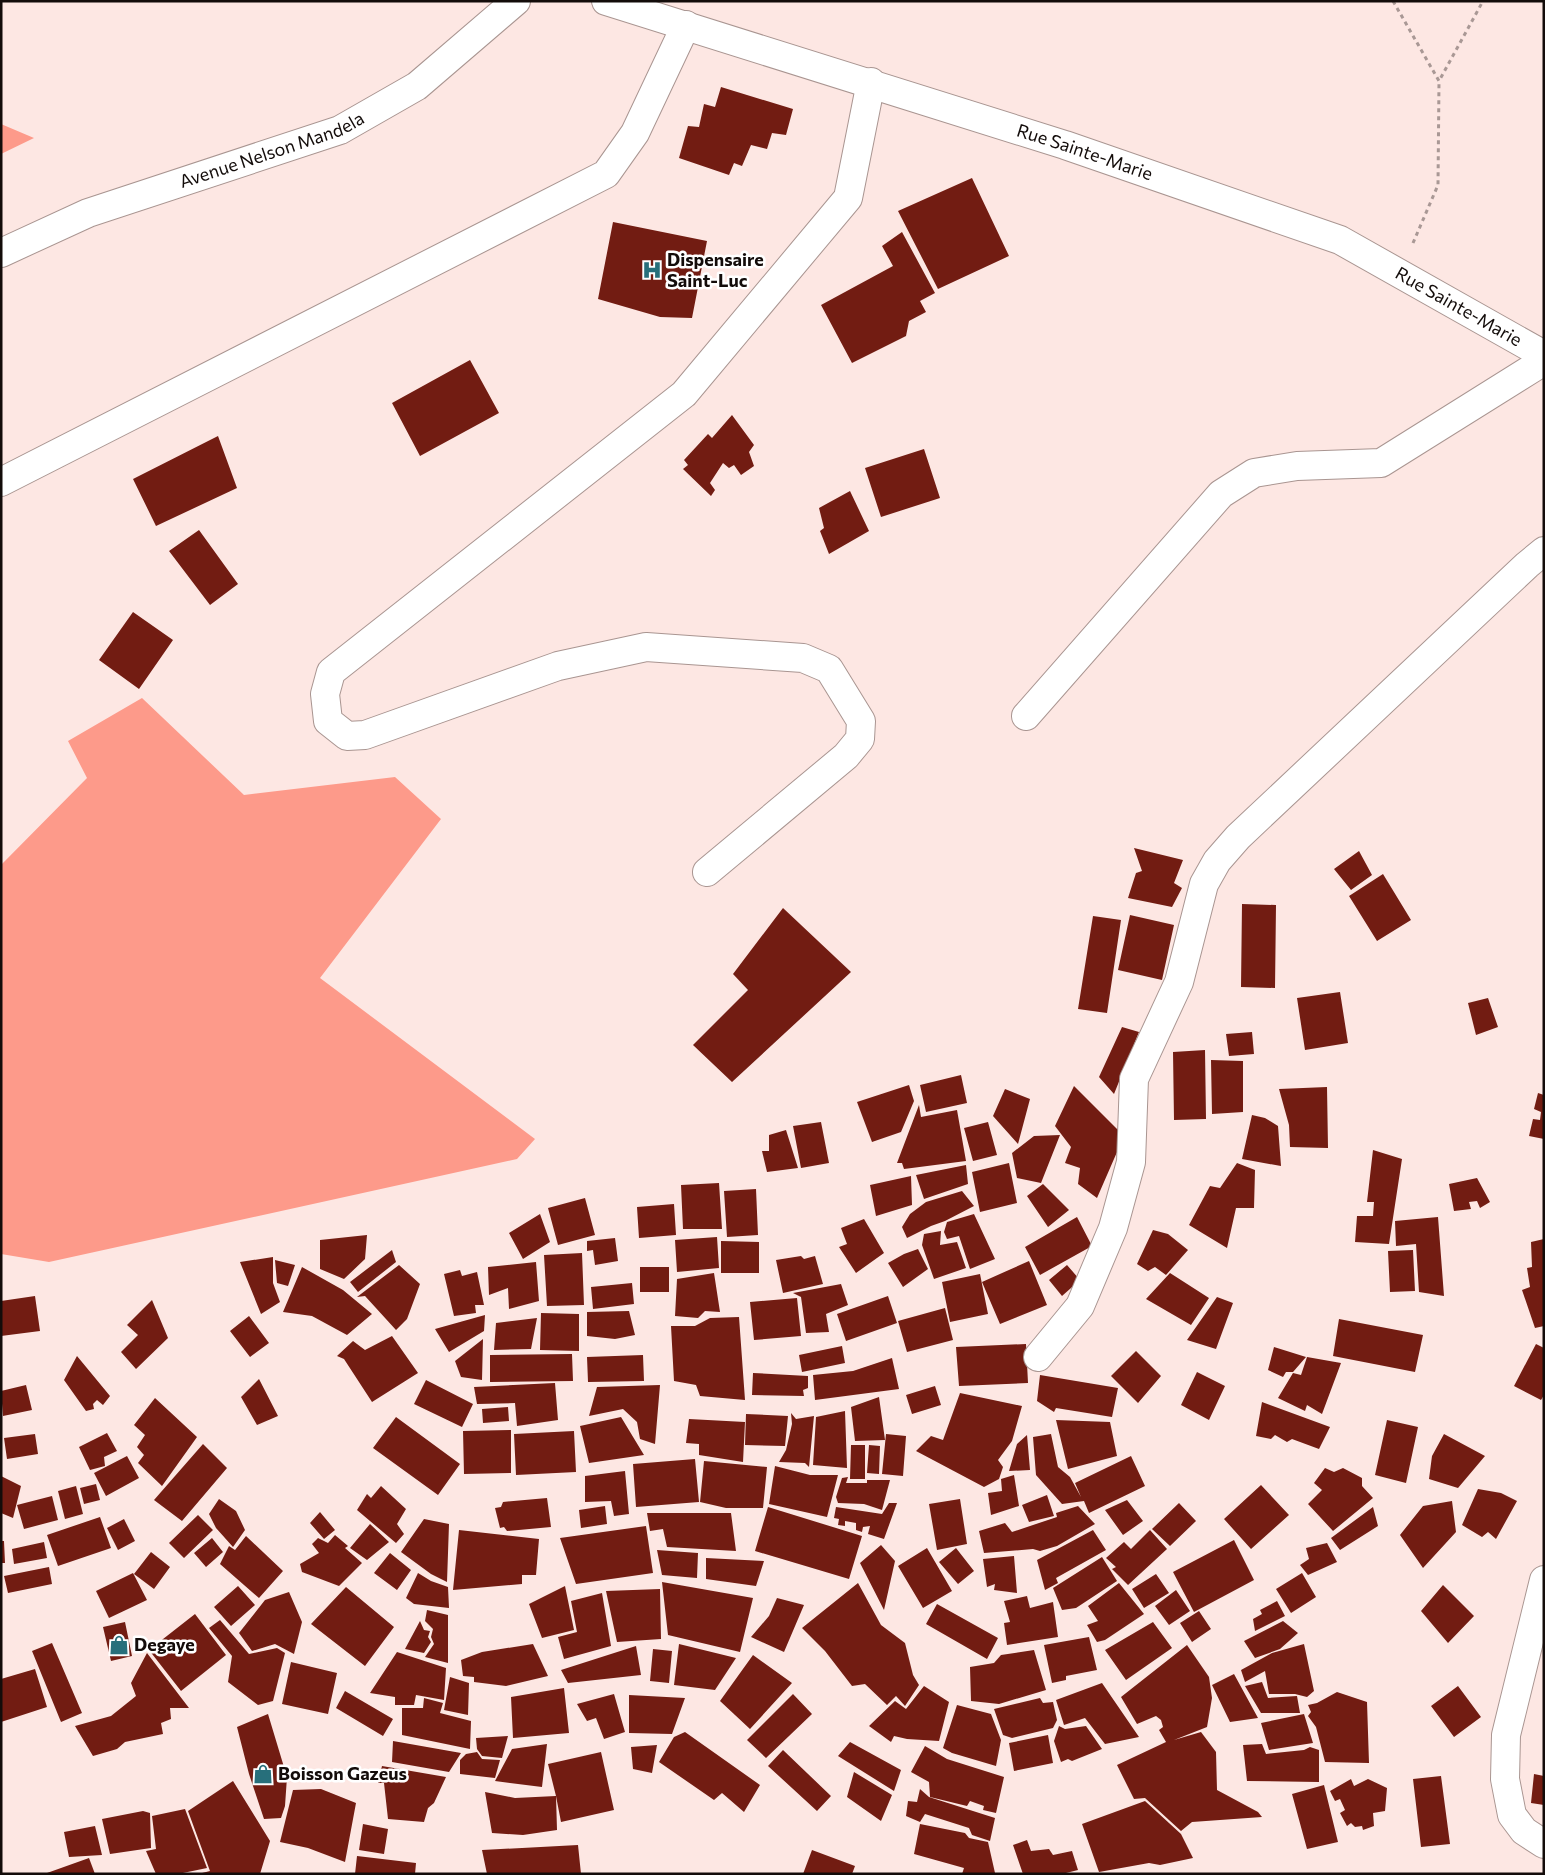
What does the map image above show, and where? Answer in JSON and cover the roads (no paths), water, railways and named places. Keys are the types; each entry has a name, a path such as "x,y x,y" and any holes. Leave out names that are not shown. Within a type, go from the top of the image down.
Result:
{"street":[{"name":"Avenue Nelson Mandela","path":"1,253 88,213 340,130 417,86 516,1"},
{"name":"Rue Sainte-Marie","path":"606,1 871,82 1066,145 1340,240 1544,355"},
{"path":"1,482 606,174 635,132 686,25"},
{"path":"707,872 846,756 860,739 861,721 829,669 803,658 646,647 558,666 365,735 347,736 328,720 325,694 331,672 684,394 848,198 871,82"},
{"path":"1026,716 1221,494 1254,473 1297,466 1381,463 1544,362"},
{"path":"1038,1357 1080,1306 1113,1228 1131,1162 1134,1079 1179,982 1204,884 1216,862 1245,830 1519,571 1544,551"},
{"path":"1544,1580 1506,1735 1505,1779 1512,1815 1524,1831 1544,1844"}],"place":[{"name":"Dispensaire Saint-Luc","path":"652,270"},
{"name":"Degaye","path":"119,1645"},
{"name":"Boisson Gazeus","path":"263,1774"}]}
